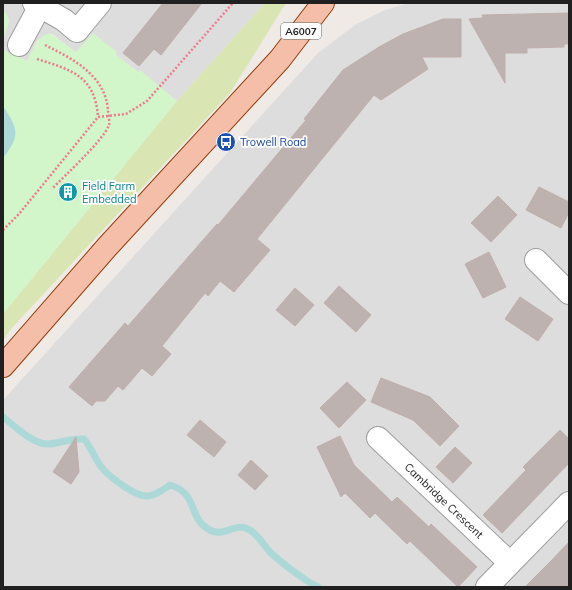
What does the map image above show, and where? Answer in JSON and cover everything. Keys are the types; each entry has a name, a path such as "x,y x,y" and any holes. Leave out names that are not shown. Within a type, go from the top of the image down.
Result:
{"main road":[{"name":"A6007","path":"3,366 107,246 280,59 323,3"}],"street":[{"path":"22,40 37,4 64,20 77,31 100,3"},
{"path":"536,260 569,293"},
{"name":"Cambridge Crescent","path":"378,438 510,563"},
{"path":"487,587 569,503"}],"path":[{"path":"3,230 19,214 98,116 126,114 147,100 233,3"},
{"path":"52,189 96,143 109,124 107,99 98,81 87,70 69,57 22,40 16,52 26,58 65,67 75,72 90,88 96,100 98,116"}],"shaded area":[{"path":"3,3 265,3 177,101 140,71 138,72 115,54 117,52 76,53 53,34 37,41 27,61 3,50 3,38 9,21 6,13 3,11"},
{"path":"409,3 569,3 569,587 3,587 3,400 318,53 355,25 385,10"}],"green space":[{"path":"265,3 286,3 230,93 11,329 3,340 3,314 177,101"},
{"path":"3,11 8,17 8,24 3,38"},
{"path":"50,33 76,52 93,33 117,52 115,54 138,72 140,70 177,101 3,314 3,50 27,61 33,48 39,40"}],"water":[{"path":"3,106 15,127 15,138 3,158"}],"building":[{"path":"163,3 202,3 161,55 154,49 139,66 123,53"},
{"path":"569,13 569,44 564,44 564,47 527,48 527,53 505,53 505,83 469,19 483,18 482,15"},
{"path":"443,19 461,19 461,57 422,57 428,69 381,100 374,95 257,239 270,250 234,292 220,281 208,296 205,293 162,346 171,354 152,376 142,368 123,390 118,386 105,401 96,401 92,406 69,387 125,323 128,326 217,224 218,225 306,120 304,119 343,70 379,47 403,34"},
{"path":"539,187 569,202 569,212 561,228 526,210"},
{"path":"498,196 517,215 491,242 471,223"},
{"path":"489,252 506,287 483,298 465,264"},
{"path":"339,286 371,315 356,332 324,303"},
{"path":"295,288 314,305 295,326 276,310"},
{"path":"520,297 553,319 538,341 505,319"},
{"path":"381,378 430,397 459,426 440,446 413,420 371,402"},
{"path":"347,382 366,400 339,428 320,408"},
{"path":"200,420 226,442 214,457 187,435"},
{"path":"560,430 569,439 569,463 502,533 483,515 526,470 523,467"},
{"path":"340,436 354,465 392,502 397,497 429,527 431,524 477,567 458,587 410,541 407,544 375,513 370,518 345,493 341,497 317,447"},
{"path":"76,437 79,472 71,484 53,472"},
{"path":"455,447 472,463 453,483 436,467"},
{"path":"251,460 268,476 255,490 238,475"},
{"path":"569,542 569,587 525,587 551,561"}],"waterway":[{"path":"3,417 24,434 43,443 49,444 75,439 84,439 101,467 120,484 136,493 148,496 159,492 170,485 179,489 189,499 198,518 208,529 213,532 224,532 238,527 248,529 257,536 269,551 279,560 299,576 318,587"}],"place":[{"name":"Trowell Road","path":"226,142"},
{"name":"Field Farm Embedded","path":"68,192"}]}
